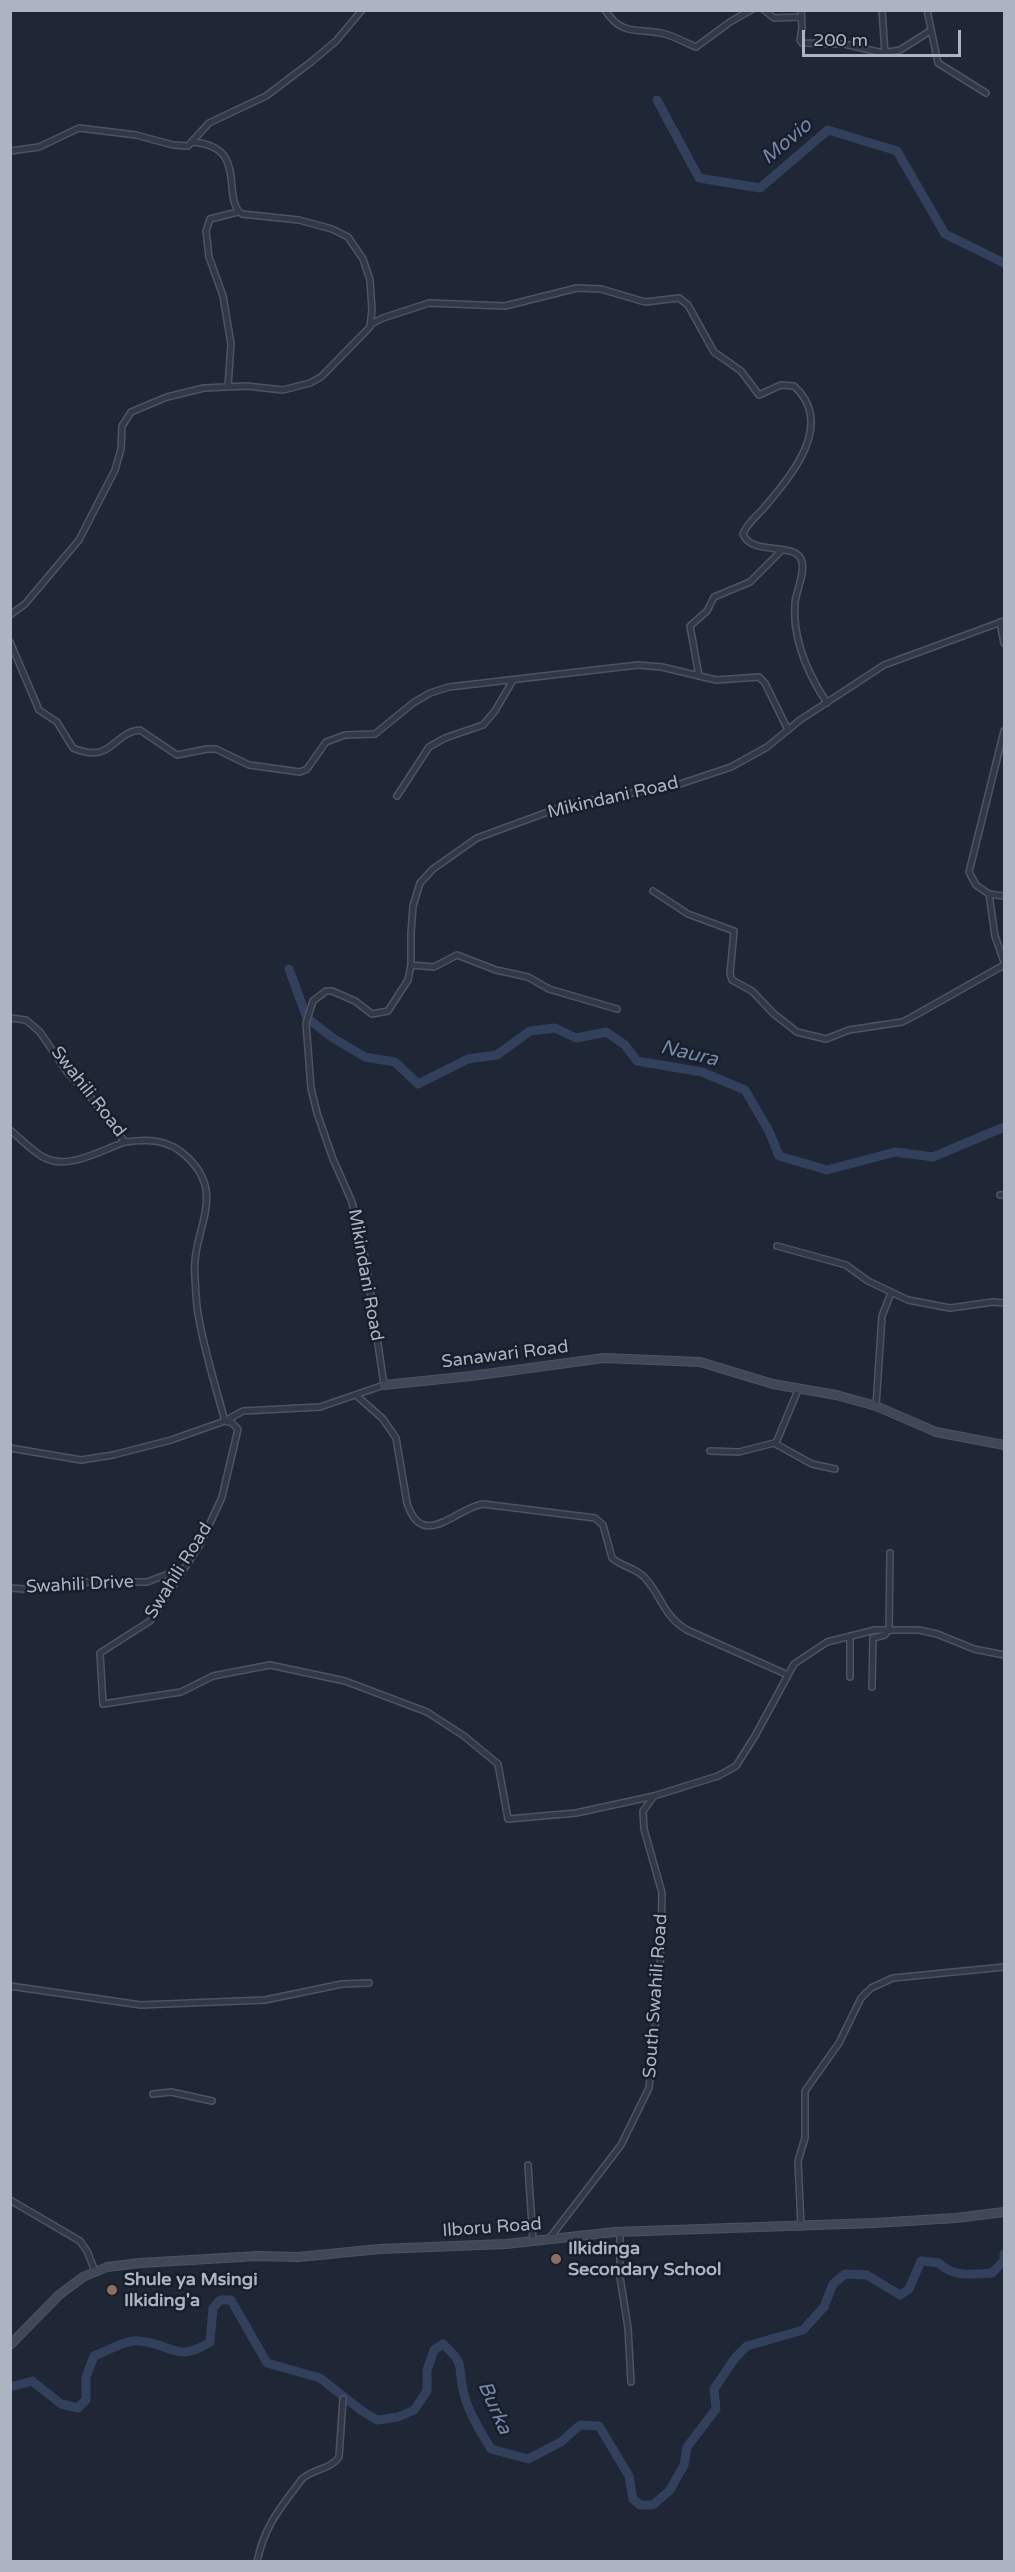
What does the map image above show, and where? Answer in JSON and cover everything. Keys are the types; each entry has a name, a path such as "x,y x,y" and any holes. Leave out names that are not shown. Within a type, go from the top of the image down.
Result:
{"street":[{"path":"10,151 39,147 79,128 136,135 183,147 188,146 209,123 266,96 311,62 336,41 362,10"},
{"path":"605,10 611,20 625,30 664,34 696,47 747,11"},
{"path":"764,10 774,18 801,14 800,40 802,43 844,44 861,50 885,53 900,50 930,31"},
{"path":"882,10 885,53"},
{"path":"927,10 936,58 940,64 986,93"},
{"path":"193,142 211,145 223,156 232,177 234,202 238,212"},
{"path":"228,386 231,344 223,296 211,268 206,231 210,219 238,212 245,215 298,220 332,229 348,237 363,259 370,280 371,324"},
{"path":"10,615 25,604 79,540 115,470 121,449 122,426 131,412 187,392 228,386 283,390 310,383 321,377 363,337 371,324 429,303 505,306 577,288 601,289 637,302 674,297 684,300 714,352 741,371 759,395 788,383 799,390 812,412 812,427 803,454 776,494 747,525 743,534 746,539 756,545 792,550 802,562 795,603 797,634 810,675 827,703"},
{"path":"699,676 690,626 707,611 714,597 750,582 782,550"},
{"path":"1002,621 1005,643"},
{"name":"Mikindani Road","path":"384,1385 366,1262 352,1202 333,1159 311,1088 306,1023 313,1001 326,991 332,991 355,1001 372,1014 388,1011 408,980 411,965 413,906 420,883 433,869 477,838 567,805 680,784 731,767 767,747 788,730 884,665 960,639 1002,621"},
{"path":"10,642 39,710 57,722 73,748 100,753 116,744 130,732 140,730 177,755 207,749 216,750 243,764 277,770 303,771 326,742 345,735 375,734 413,703 430,693 457,685 638,665 653,665 722,680 759,677 788,730"},
{"path":"397,796 429,747 445,738 483,725 495,711 513,680"},
{"path":"1005,731 969,869 973,882 989,894 1005,896"},
{"path":"652,891 688,914 734,931 730,974 732,981 752,991 774,1014 796,1032 822,1039 849,1030 902,1022 1005,963 995,936 989,894"},
{"path":"411,965 434,967 457,955 496,970 528,977 549,989 616,1009"},
{"name":"Swahili Road","path":"10,1018 26,1020 40,1032 67,1072 89,1095 125,1142 152,1139 181,1152 195,1164 207,1186 206,1212 194,1263 199,1319 225,1421 232,1423 238,1429 222,1497 201,1543 150,1621 100,1653 103,1704 181,1692 213,1676 270,1665 345,1681 427,1712 446,1724 498,1764 508,1819 576,1813 654,1796"},
{"path":"10,1130 41,1156 56,1162 71,1161 125,1142"},
{"path":"777,1246 846,1265 903,1299 950,1308 993,1302 1005,1303"},
{"path":"876,1406 882,1316 891,1293"},
{"name":"Sanawari Road","path":"10,1448 81,1460 113,1455 171,1440 225,1421 243,1411 320,1407 384,1385 604,1358 700,1362 798,1390 836,1395 876,1406 936,1431 1005,1445"},
{"path":"776,1443 798,1390"},
{"path":"356,1395 383,1419 396,1438 407,1503 420,1521 438,1525 470,1507 483,1504 596,1518 603,1525 612,1558 643,1575 675,1622 687,1630 788,1676"},
{"path":"710,1451 739,1452 776,1443 812,1464 836,1469"},
{"path":"872,1687 873,1638 885,1635 888,1630 890,1553"},
{"name":"Swahili Drive","path":"10,1588 25,1589 91,1582 147,1582 183,1569"},
{"path":"654,1796 718,1776 736,1766 794,1664 827,1642 875,1630 919,1630 937,1634 974,1649 1005,1655"},
{"path":"850,1636 850,1677"},
{"name":"South Swahili Road","path":"549,2239 621,2145 650,2088 660,1976 662,1893 644,1828 643,1811 654,1796"},
{"path":"801,2227 798,2161 805,2138 805,2091 839,2043 854,2010 866,1993 879,1983 894,1978 1005,1967"},
{"path":"10,1986 141,2005 265,2000 342,1984 369,1983"},
{"path":"153,2094 171,2092 212,2101"},
{"path":"528,2165 533,2241"},
{"path":"10,2200 75,2237 87,2251 95,2271"},
{"name":"Ilboru Road","path":"10,2345 59,2295 95,2271 140,2263 258,2256 298,2257 380,2249 533,2241 621,2232 801,2227 956,2218 1005,2212"},
{"path":"621,2232 620,2277 627,2322 631,2382"},
{"path":"257,2562 265,2531 302,2479 312,2471 329,2467 339,2457 343,2399"}],"waterway":[{"name":"Movio","path":"657,100 699,178 760,188 828,130 897,151 945,234 1004,263"},
{"name":"Naura","path":"289,969 307,1018 333,1038 365,1057 395,1062 418,1084 468,1059 497,1055 530,1031 555,1028 576,1038 606,1032 625,1045 637,1061 702,1072 745,1090 769,1131 779,1156 827,1170 895,1152 933,1157 1004,1127"},
{"name":"Burka","path":"10,2387 32,2381 61,2404 78,2408 86,2400 86,2377 94,2356 134,2341 181,2352 198,2348 210,2342 213,2308 220,2300 231,2300 267,2363 320,2378 377,2420 398,2417 414,2410 427,2391 427,2370 434,2350 443,2344 459,2362 466,2401 491,2449 528,2459 561,2442 580,2425 599,2426 629,2476 633,2499 640,2505 653,2505 670,2490 684,2465 687,2447 716,2409 714,2389 735,2358 747,2346 803,2330 824,2307 833,2284 845,2274 867,2275 900,2295 909,2289 921,2261 939,2263 944,2268 957,2273 992,2273 1004,2261 1004,2254"}],"place":[{"name":"Ilkidinga Secondary School","path":"556,2259"},
{"name":"Shule ya Msingi Ilkiding'a","path":"112,2290"}]}
